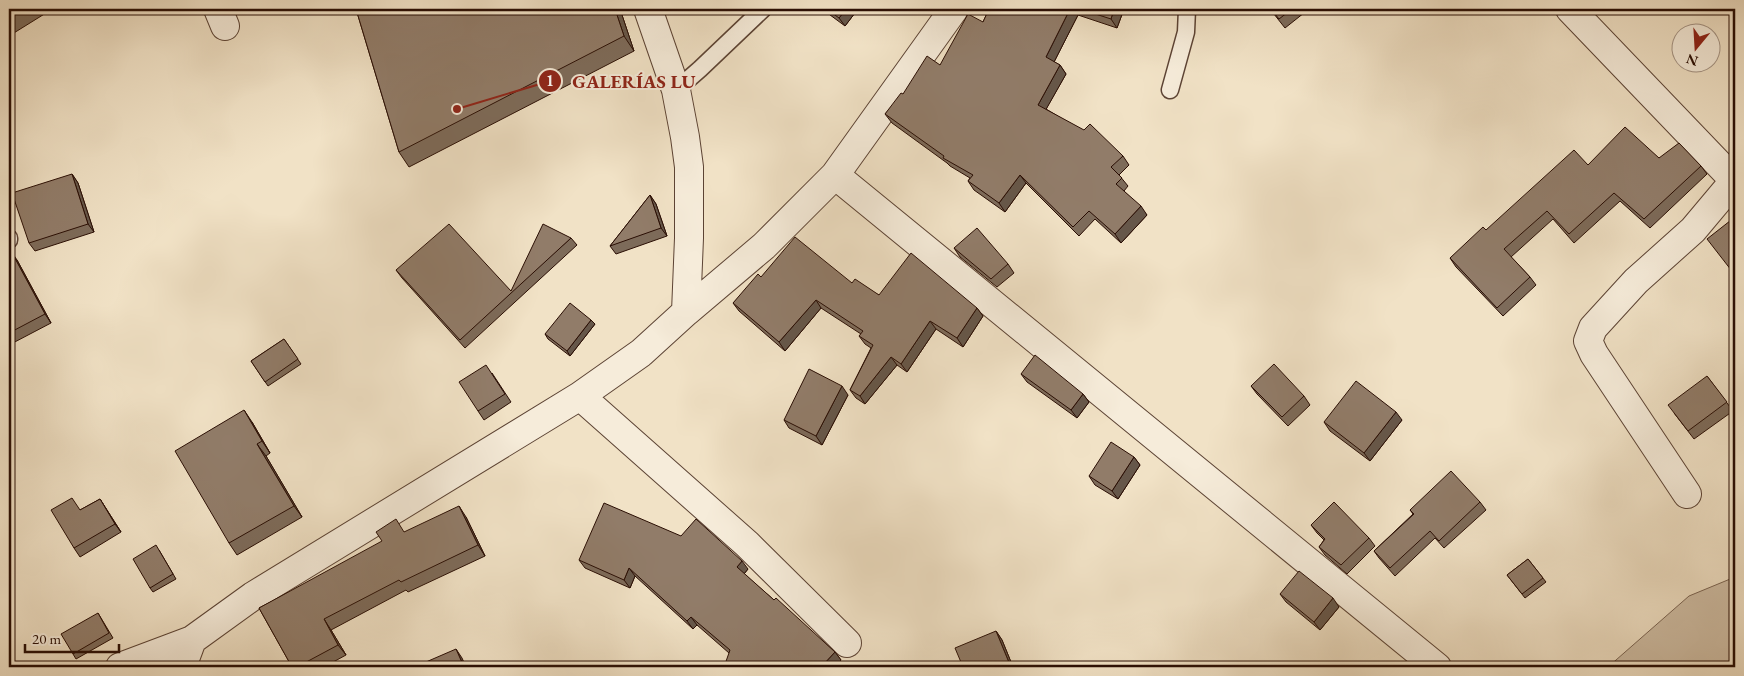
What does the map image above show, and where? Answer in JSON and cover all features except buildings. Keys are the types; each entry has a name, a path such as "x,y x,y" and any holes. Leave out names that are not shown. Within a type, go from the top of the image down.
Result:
{"street":[{"path":"648,9 676,90 689,168 690,238 686,312"},
{"path":"120,667 192,640 253,596 580,396 641,353 764,246 835,174 954,9"},
{"path":"1570,9 1735,181 1694,230 1636,281 1593,328 1588,341 1594,354 1687,494"},
{"path":"835,174 1437,667"},
{"path":"580,396 747,544 847,643"},
{"path":"182,667 192,640"}],"lane":[{"path":"676,90 763,9"},
{"path":"1170,90 1186,32 1187,9"}],"shaded area":[{"path":"1735,577 1735,667 1608,667 1689,596"}],"place":[{"name":"GALERÍAS LU","path":"457,109"}]}
